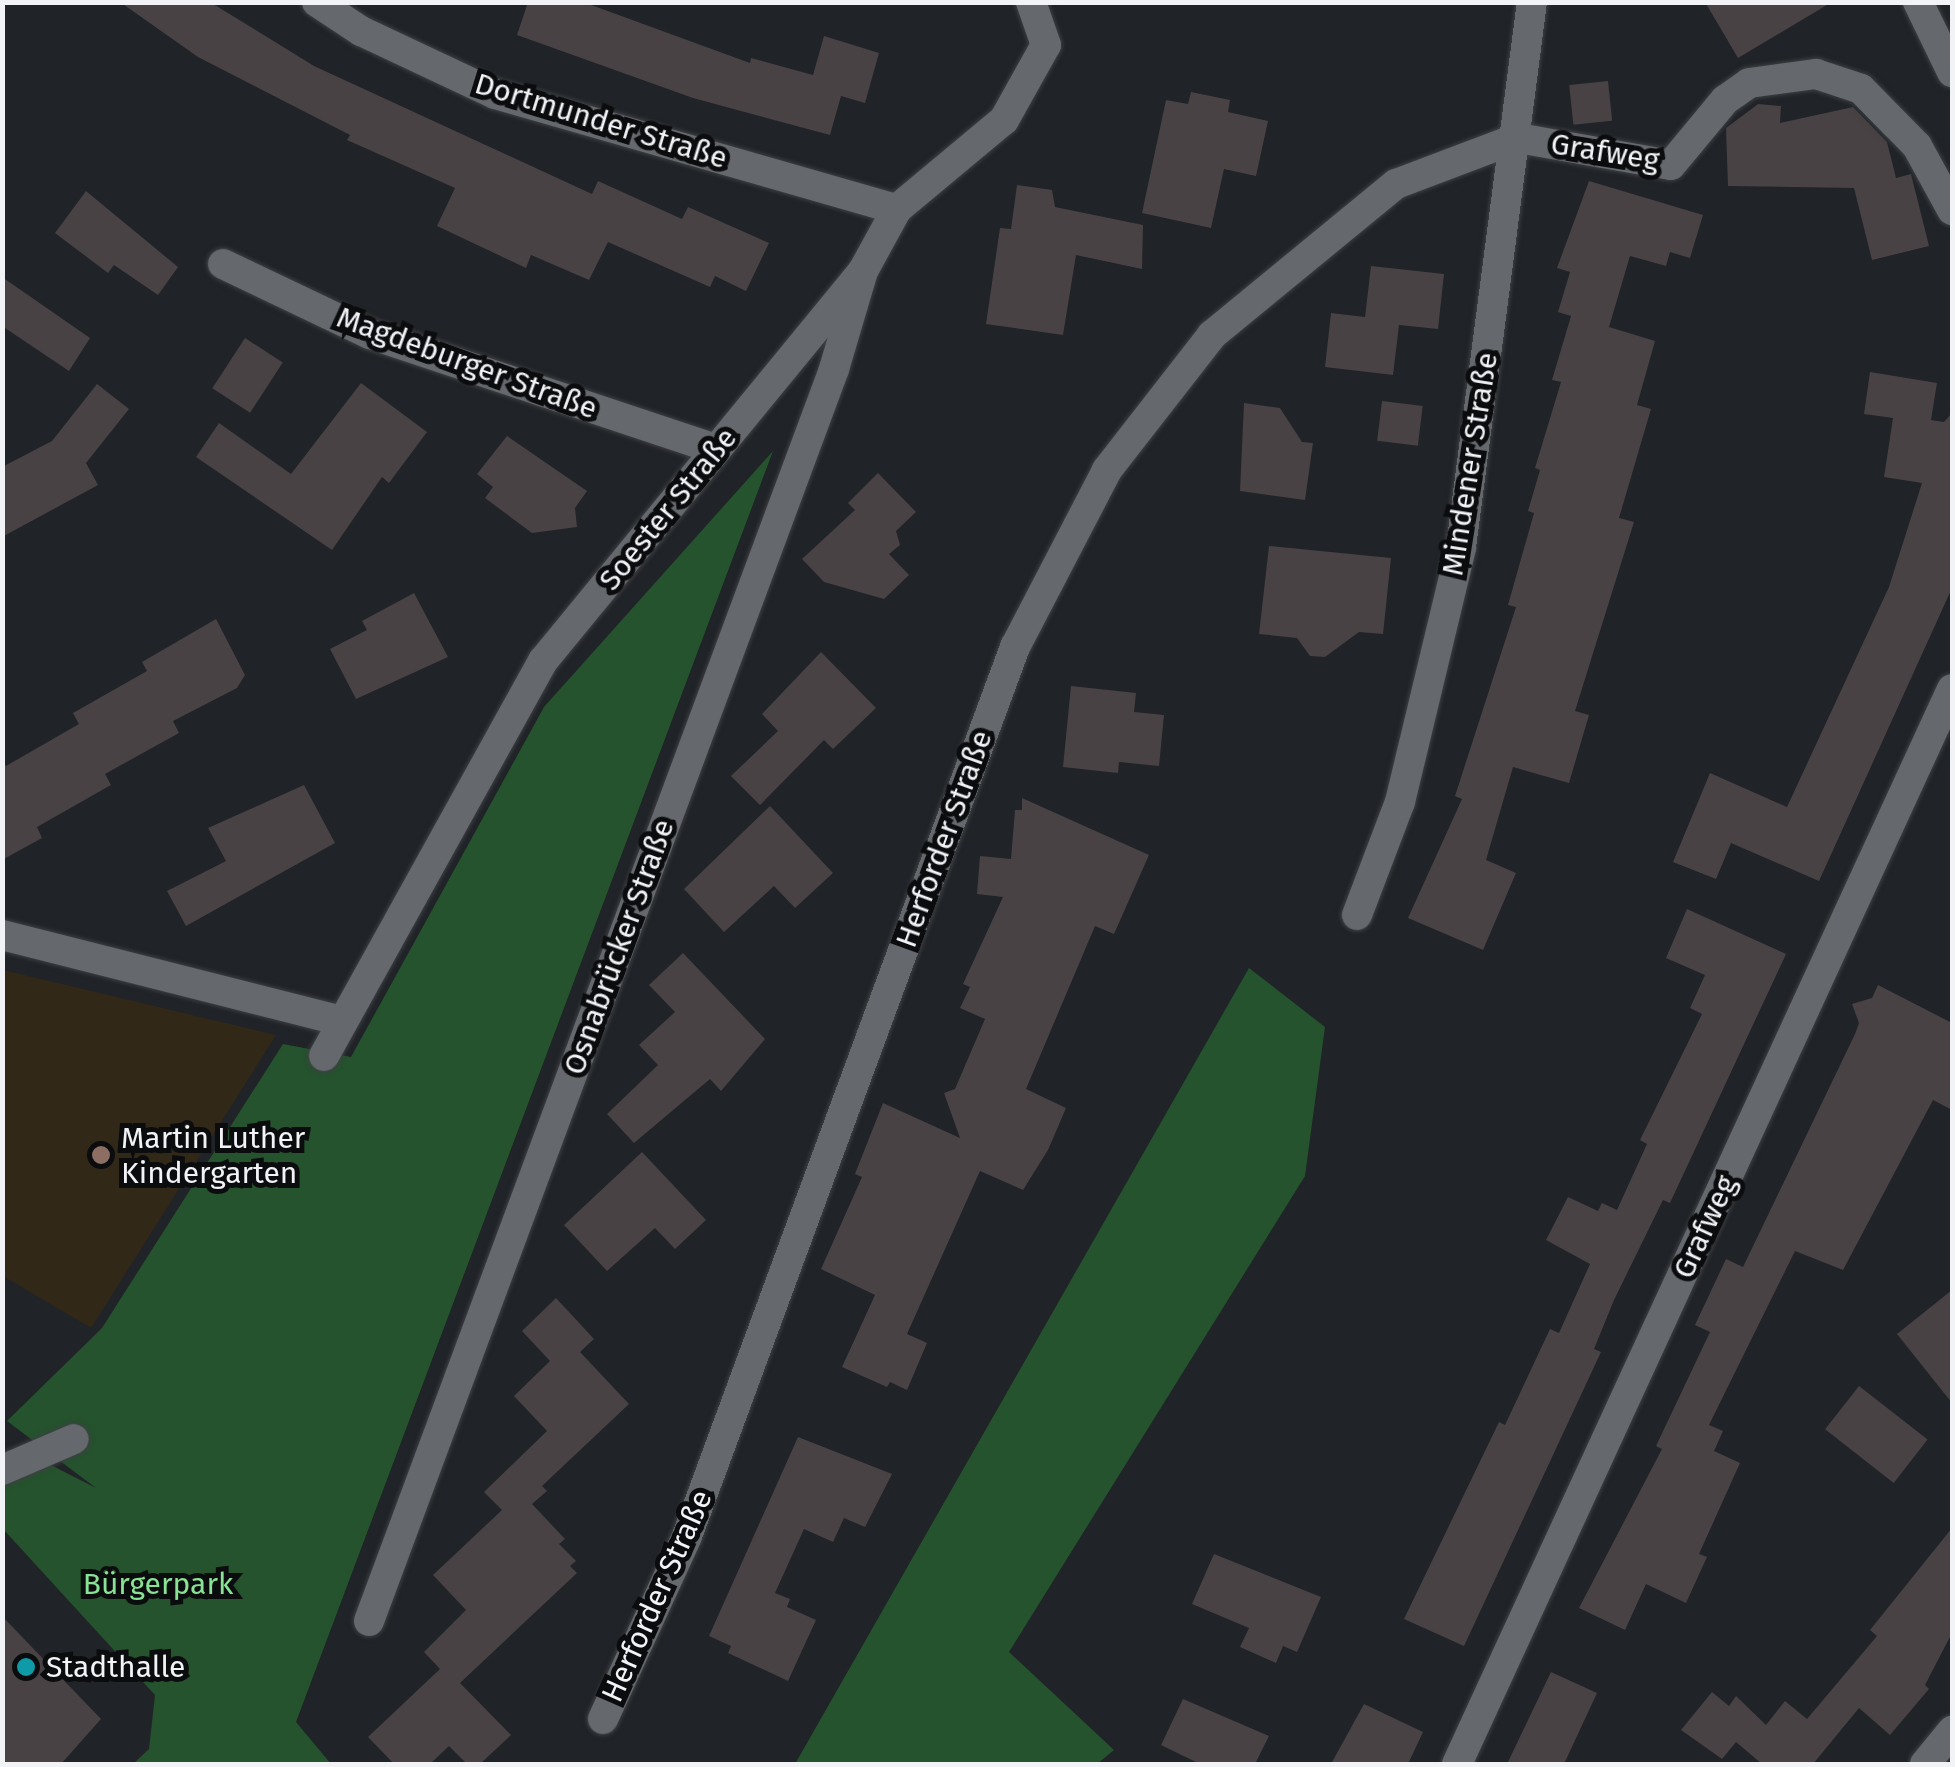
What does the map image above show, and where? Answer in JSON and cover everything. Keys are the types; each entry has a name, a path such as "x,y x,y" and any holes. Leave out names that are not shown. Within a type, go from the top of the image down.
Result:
{"street":[{"name":"Dortmunder Straße","path":"317,2 361,31 495,94 897,209"},
{"name":"Soester Straße","path":"324,1056 542,661 862,271 897,209 1004,120 1046,46 1030,2"},
{"name":"Mindener Straße","path":"1357,915 1400,802 1461,546 1518,138 1532,2"},
{"path":"1918,2 1952,72"},
{"name":"Grafweg","path":"1518,138 1671,165 1725,100 1749,83 1816,74 1861,89 1897,121 1952,210"},
{"name":"Herforder Straße","path":"603,1719 687,1536 1015,647 1107,470 1212,336 1354,212 1396,184 1518,138"},
{"name":"Magdeburger Straße","path":"223,264 370,334 716,449"},
{"name":"Osnabrücker Straße","path":"369,1622 834,369 862,271"},
{"name":"Grafweg","path":"1458,1764 1952,689"},
{"path":"2,935 342,1021"},
{"path":"2,1470 74,1439"},
{"path":"1925,1764 1952,1732"}],"shaded area":[{"name":"Martin Luther Kindergarten","path":"3,970 276,1035 91,1328 3,1276"}],"green space":[{"name":"Bürgerpark","path":"773,451 296,1722 331,1764 133,1764 149,1749 155,1695 3,1529 3,1470 37,1458 96,1488 7,1421 102,1328 283,1044 351,1057 544,707"},
{"path":"1249,968 1325,1027 1305,1176 1009,1652 1114,1750 1097,1764 795,1764"}],"building":[{"path":"120,2 210,2 314,66 592,194 598,181 682,219 688,207 769,243 746,291 715,276 710,287 608,242 589,280 531,255 526,268 437,226 455,188 347,140 350,135 198,57"},
{"path":"528,2 583,2 750,63 751,58 813,75 824,36 879,53 865,103 841,96 830,135 693,98 517,35"},
{"path":"1705,2 1832,2 1738,58"},
{"path":"1608,81 1612,121 1573,125 1569,85"},
{"path":"1191,92 1230,100 1228,112 1268,121 1256,176 1224,169 1211,228 1142,213 1166,100 1188,104"},
{"path":"1758,104 1781,106 1780,123 1853,107 1887,142 1896,178 1911,174 1929,246 1872,260 1854,188 1728,186 1726,128"},
{"path":"1589,181 1703,215 1690,258 1670,252 1666,266 1630,256 1609,327 1655,341 1637,405 1651,409 1619,518 1634,522 1575,711 1589,715 1569,783 1513,767 1486,860 1516,873 1483,950 1408,918 1462,799 1455,796 1516,607 1508,605 1534,513 1528,511 1540,470 1535,468 1561,382 1552,380 1571,316 1558,312 1570,272 1557,268"},
{"path":"1017,185 1052,190 1055,207 1143,225 1142,269 1076,255 1063,335 986,324 1000,228 1011,229"},
{"path":"86,191 178,267 158,295 114,265 108,273 55,233"},
{"path":"1371,266 1444,274 1438,329 1399,325 1393,375 1325,367 1331,313 1365,317"},
{"path":"2,277 90,338 69,371 2,326"},
{"path":"245,338 283,363 250,413 212,388"},
{"path":"1870,372 1937,383 1931,420 1944,422 1952,413 1952,588 1819,881 1731,843 1716,879 1673,862 1710,773 1787,807 1889,587 1922,483 1884,477 1893,418 1864,414"},
{"path":"361,383 427,432 389,483 382,477 332,550 196,457 219,423 291,474"},
{"path":"97,384 129,409 86,463 98,485 2,537 2,467 52,441"},
{"path":"1382,401 1423,406 1418,446 1377,441"},
{"path":"1244,403 1280,408 1302,442 1313,443 1305,500 1240,491"},
{"path":"507,436 587,491 575,508 577,527 532,533 485,498 493,487 477,474"},
{"path":"878,473 916,512 896,531 900,545 889,554 909,575 884,599 824,582 802,559 855,510 848,503"},
{"path":"1269,546 1391,558 1383,634 1359,632 1325,657 1310,656 1297,638 1259,634"},
{"path":"414,593 448,657 356,699 330,649 367,630 362,621"},
{"path":"216,619 245,675 237,688 173,721 179,733 105,774 111,785 37,827 42,838 2,860 2,760 6,766 79,724 73,713 147,671 142,662"},
{"path":"821,652 876,708 833,749 824,740 760,805 731,776 778,731 762,714"},
{"path":"1071,686 1136,693 1134,712 1164,715 1159,766 1119,762 1118,773 1063,767"},
{"path":"304,785 335,843 186,926 167,891 226,861 208,828"},
{"path":"1022,798 1149,855 1114,934 1095,926 1026,1089 1066,1108 1048,1150 1023,1190 980,1171 907,1334 927,1343 907,1390 890,1382 887,1387 842,1367 875,1295 821,1269 862,1177 855,1174 883,1103 960,1138 944,1093 955,1089 985,1019 960,1008 970,987 963,984 1003,897 977,894 980,856 1011,859 1015,810 1022,810"},
{"path":"770,806 833,873 795,908 774,886 724,932 684,889"},
{"path":"1687,909 1786,954 1670,1203 1663,1200 1614,1300 1594,1349 1601,1352 1464,1646 1404,1619 1499,1422 1505,1425 1550,1329 1559,1333 1590,1264 1546,1240 1568,1197 1598,1211 1602,1203 1617,1210 1647,1144 1640,1140 1702,1014 1690,1008 1705,975 1666,958"},
{"path":"683,953 765,1039 721,1091 710,1079 634,1143 607,1114 658,1065 639,1045 675,1012 649,985"},
{"path":"1878,985 1952,1023 1952,1110 1933,1100 1843,1270 1795,1251 1709,1425 1723,1431 1714,1451 1740,1463 1699,1554 1707,1557 1686,1603 1646,1584 1625,1630 1579,1608 1662,1449 1656,1446 1710,1332 1695,1325 1726,1259 1743,1267 1855,1034 1859,1023 1852,1004 1872,998"},
{"path":"642,1152 706,1220 675,1249 655,1228 607,1271 564,1225"},
{"path":"1952,1290 1952,1403 1897,1334"},
{"path":"556,1298 594,1339 580,1352 629,1404 542,1486 547,1491 532,1504 565,1539 559,1544 576,1561 570,1566 577,1573 460,1683 511,1735 480,1764 467,1764 449,1746 430,1764 394,1764 368,1737 440,1669 424,1652 466,1610 433,1575 502,1510 484,1492 547,1431 514,1396 550,1361 522,1331"},
{"path":"1859,1386 1928,1440 1894,1483 1825,1429"},
{"path":"798,1437 892,1474 865,1527 844,1518 833,1542 804,1529 775,1593 790,1599 787,1607 816,1620 788,1681 728,1653 731,1646 709,1636"},
{"path":"1952,1528 1952,1633 1925,1685 1929,1689 1890,1735 1859,1708 1813,1764 1762,1764 1736,1742 1722,1759 1681,1730 1712,1692 1729,1706 1736,1696 1766,1725 1785,1701 1807,1719 1877,1636 1870,1630"},
{"path":"1214,1554 1321,1597 1297,1652 1283,1646 1276,1663 1240,1647 1249,1628 1192,1604"},
{"name":"Stadthalle","path":"2,1616 101,1719 61,1764 2,1764"},
{"path":"1551,1672 1597,1693 1564,1764 1507,1764"},
{"path":"1183,1699 1269,1736 1255,1764 1200,1764 1161,1745"},
{"path":"1364,1704 1423,1732 1408,1764 1331,1764"}],"place":[{"name":"Martin Luther Kindergarten","path":"101,1155"},
{"name":"Stadthalle","path":"26,1667"}]}
